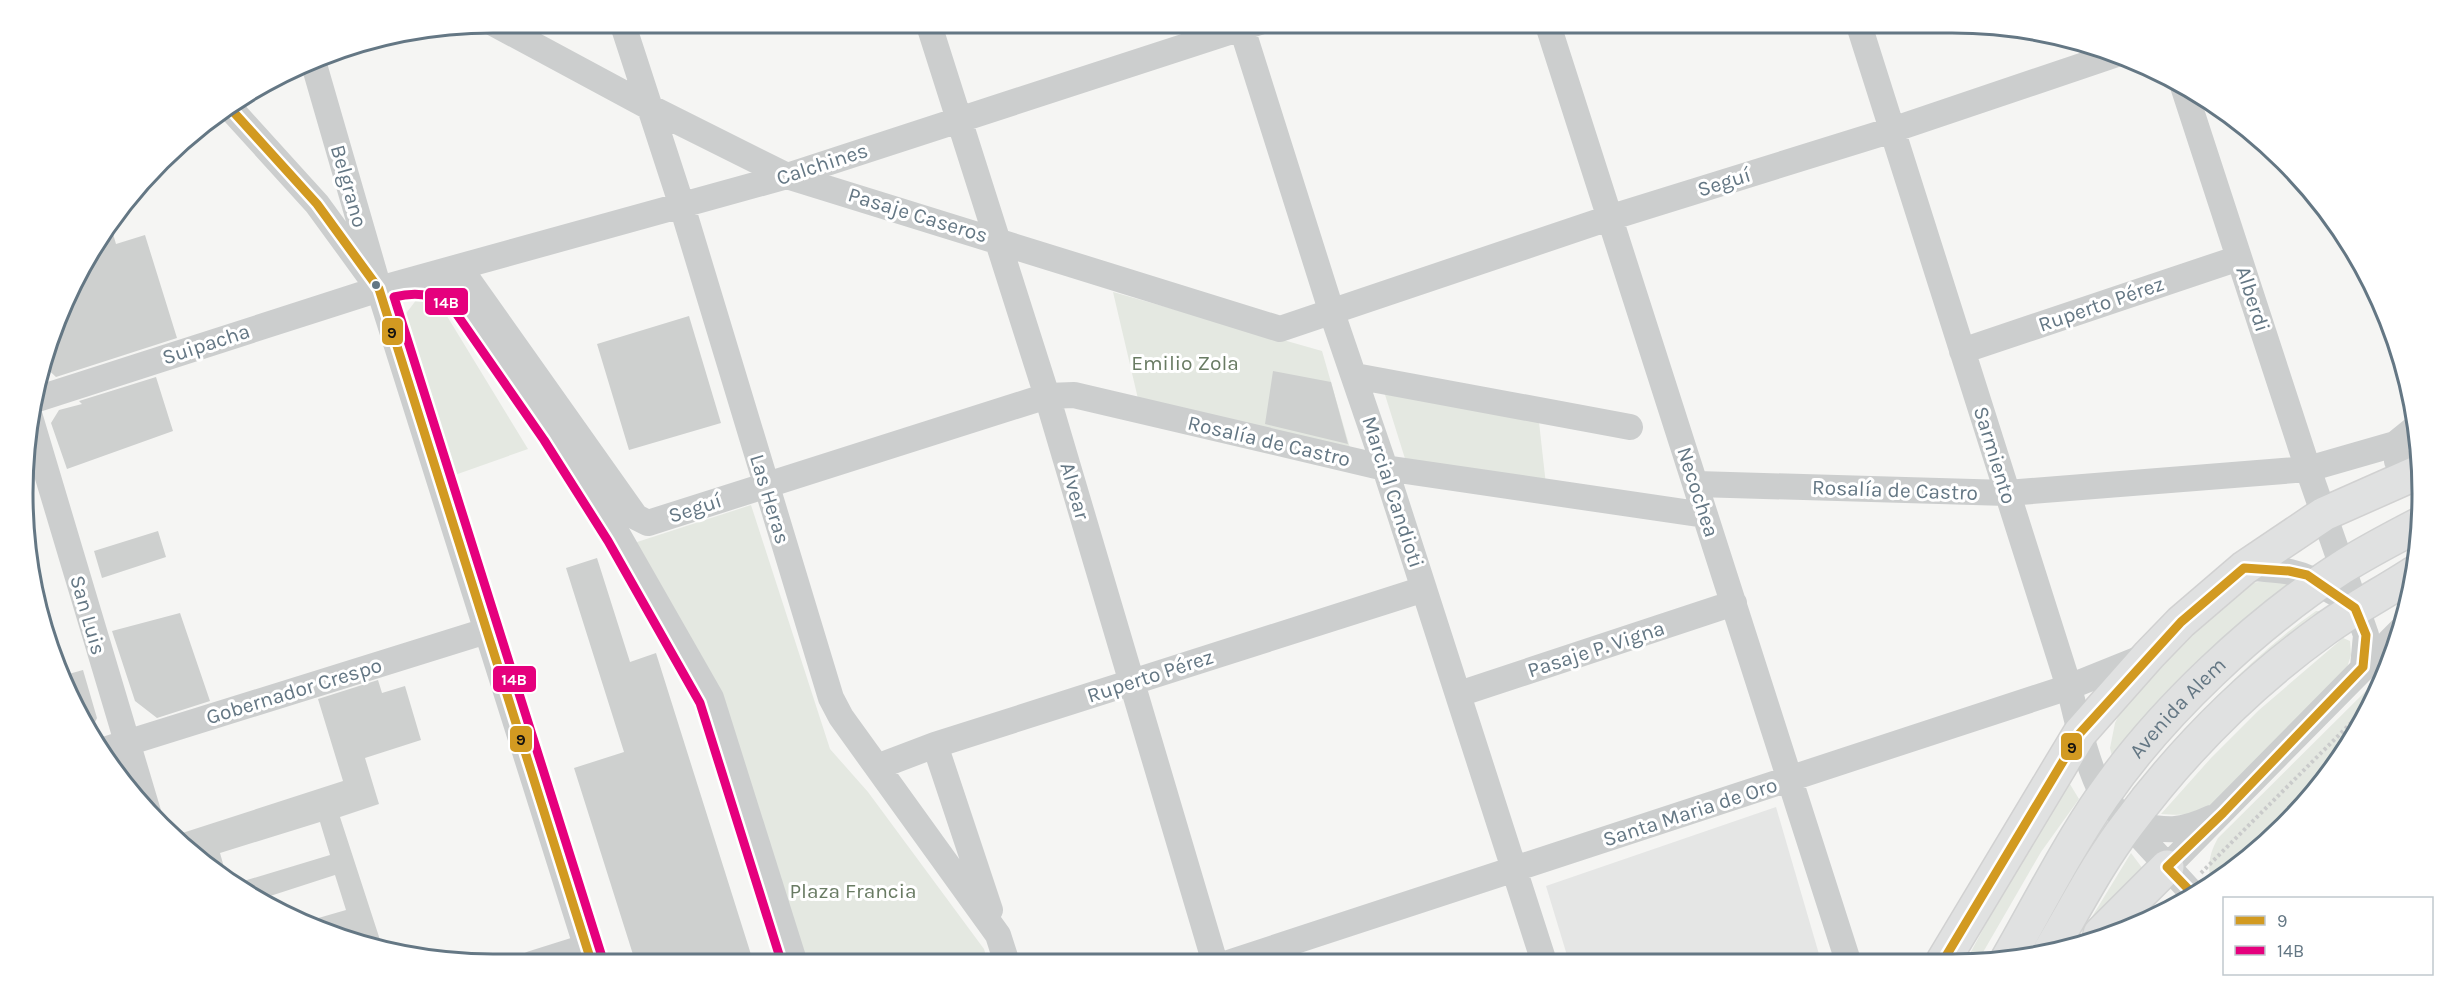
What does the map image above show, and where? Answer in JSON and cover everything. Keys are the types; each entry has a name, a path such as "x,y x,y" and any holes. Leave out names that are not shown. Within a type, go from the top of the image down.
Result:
{"main road":[{"path":"1947,954 2080,733 2149,655 2181,622 2244,568 2324,514 2410,475"},
{"name":"Avenida Alem","path":"2013,950 2103,796 2126,765 2197,687 2260,629 2331,574 2410,529"},
{"name":"Avenida Alem","path":"2055,942 2127,824 2182,758 2240,699 2277,666 2355,608 2404,579"},
{"path":"2117,923 2182,883"}],"street":[{"name":"Pasaje Caseros","path":"512,33 651,108 787,176 997,239 1280,329 1332,313"},
{"name":"Las Heras","path":"626,33 682,206 831,698 841,717 998,935"},
{"name":"Alvear","path":"931,33 1047,396 1212,954"},
{"name":"Calchines","path":"379,289 787,176 1220,33"},
{"name":"Marcial Candioti","path":"1250,33 1332,313 1355,376 1459,694 1542,954"},
{"name":"Necochea","path":"1550,33 1846,954"},
{"name":"Sarmiento","path":"1861,33 2069,687 2080,733 2095,779 2103,796 2182,883"},
{"name":"Seguí","path":"1332,313 1609,218 1892,130 2104,58"},
{"name":"Belgrano","path":"315,69 379,289 589,954"},
{"name":"Alberdi","path":"2187,98 2324,514 2331,574 2355,608 2366,635 2363,667"},
{"path":"235,113 317,204 379,289"},
{"name":"Ruperto Pérez","path":"1962,351 2239,258"},
{"name":"Seguí","path":"459,267 636,517 648,523 1047,396"},
{"path":"410,280 438,283 457,294 554,433 618,535 711,698 792,954"},
{"name":"Suipacha","path":"44,397 379,289"},
{"path":"1355,376 1630,427"},
{"name":"Rosalía de Castro","path":"1047,396 1074,395 1385,468 1705,515"},
{"path":"2408,433 2395,444 2410,475"},
{"name":"San Luis","path":"36,439 141,790"},
{"name":"Rosalía de Castro","path":"1696,484 2007,493 2308,469 2395,444"},
{"path":"2244,568 2289,570 2307,575 2331,574"},
{"name":"Ruperto Pérez","path":"877,767 935,745 1424,589"},
{"name":"Pasaje P. Vigna","path":"1459,694 1734,603"},
{"name":"Gobernador Crespo","path":"110,748 486,631"},
{"path":"2182,883 2223,813 2388,643"},
{"name":"Santa Maria de Oro","path":"1256,954 2069,687 2149,655"},
{"name":"Las Heras","path":"935,745 1004,954"},
{"path":"2127,824 2176,831 2190,828 2223,813"}],"path":[{"path":"2182,883 2351,722"}],"shaded area":[{"path":"1776,807 1819,954 1567,954 1546,886"}],"green space":[{"name":"Emilio Zola","path":"1113,292 1322,351 1352,455 1139,403"},
{"path":"417,299 439,303 528,449 452,476 404,316"},
{"path":"1381,382 1538,413 1546,485 1407,465"},
{"name":"Plaza Francia","path":"751,505 830,749 868,792 985,954 799,954 723,701 631,544"},
{"path":"2279,580 2303,587 2115,768 2110,748 2115,723 2127,698 2224,602 2249,583"},
{"path":"2316,611 2324,611 2132,796 2132,789 2219,694 2266,650"},
{"path":"2343,638 2350,641 2351,655 2344,677 2221,799 2193,813 2161,814 2211,758 2259,710"},
{"path":"2369,688 2334,749 2298,797 2255,840 2210,874 2210,859 2218,838"},
{"path":"2065,776 2079,799 2041,852 1983,953 1970,953"},
{"path":"2131,853 2146,873 2094,925 2090,920"}],"building":[{"path":"113,235 116,244 145,235 177,338 56,377 50,371 57,345 80,290 95,263"},
{"path":"689,316 721,423 629,450 597,344"},
{"path":"1273,371 1331,382 1348,444 1265,424"},
{"path":"156,377 173,431 67,469 51,423 59,410 82,404 79,401"},
{"path":"158,531 166,557 102,578 94,551"},
{"path":"597,558 630,662 656,653 751,954 633,954 574,768 624,752 566,568"},
{"path":"180,613 210,701 157,718 135,701 112,631"},
{"path":"83,670 97,718 94,723 80,697 70,674"},
{"path":"378,680 382,693 405,686 421,740 365,758 379,804 340,817 380,939 345,930 316,919 346,910 335,875 270,896 245,881 330,855 320,822 220,853 224,866 183,833 343,781 318,699"}],"transit line":[{"name":"9","path":"235,113 317,204 379,289 589,954"},
{"name":"14B","path":"601,954 394,297 422,295 449,303 544,440 608,541 700,703 779,954"},
{"name":"9","path":"1947,954 2080,733 2181,622 2244,568 2289,571 2307,575 2355,608 2366,635 2363,667 2223,813 2167,867 2188,888"}]}
